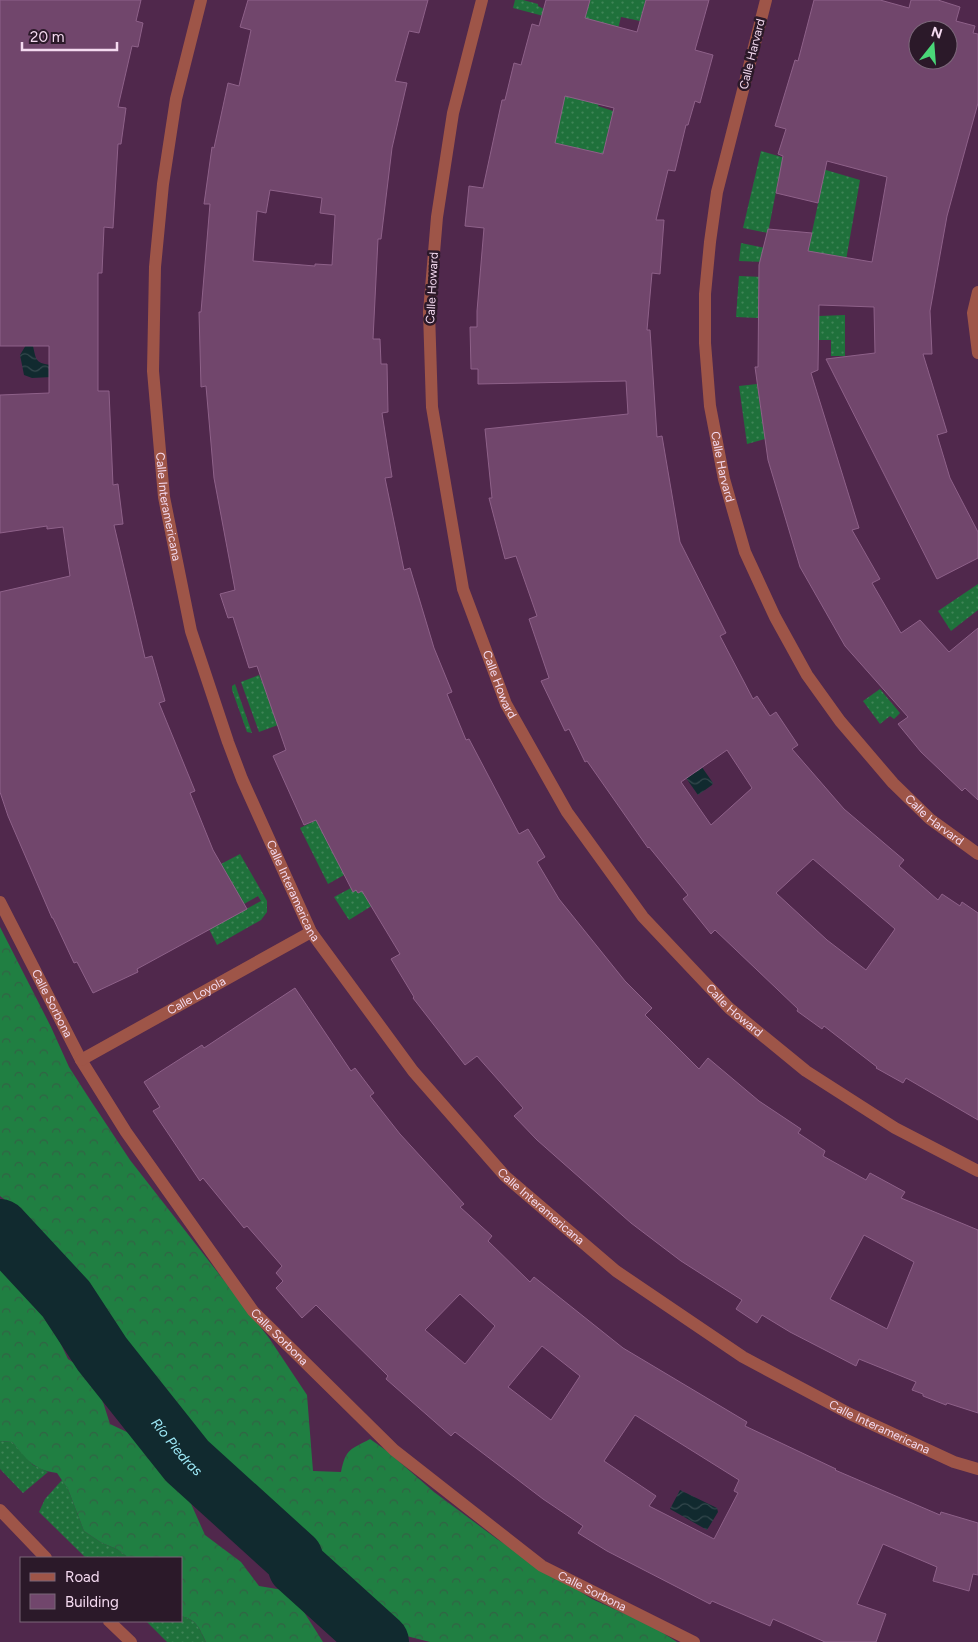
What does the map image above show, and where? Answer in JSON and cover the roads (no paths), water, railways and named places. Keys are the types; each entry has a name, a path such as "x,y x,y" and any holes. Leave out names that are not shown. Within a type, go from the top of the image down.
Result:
{"street":[{"name":"Calle Interamericana","path":"201,0 176,99 163,184 155,267 153,371 164,497 191,631 228,742 242,779 311,932 413,1071 498,1168 616,1271 743,1357 859,1418 954,1462 978,1469"},
{"name":"Calle Howard","path":"482,0 453,113 437,217 429,312 432,407 463,589 506,704 567,812 643,917 729,1008 806,1071 895,1128 978,1171"},
{"name":"Calle Harvard","path":"766,0 717,192 705,294 704,343 710,406 724,478 745,552 775,617 807,675 840,721 892,782 930,819 978,854"},
{"path":"978,292 972,313 978,353"},
{"name":"Calle Sorbona","path":"0,902 81,1060 126,1132 253,1311 394,1450 542,1566 694,1642"},
{"name":"Calle Loyola","path":"81,1060 311,932"},
{"path":"0,1510 45,1557"},
{"path":"110,1622 131,1642"}],"water":[{"path":"26,345 33,346 36,358 40,362 53,365 52,377 32,378 24,375 20,355"},
{"path":"690,750 713,783 698,795 674,761"},
{"path":"680,1490 717,1508 718,1512 707,1530 670,1509"}],"waterway":[{"name":"Río Piedras","path":"0,1228 66,1299 102,1354 187,1461 294,1558 297,1567 380,1642"},
{"path":"362,1642 365,1629"}]}
